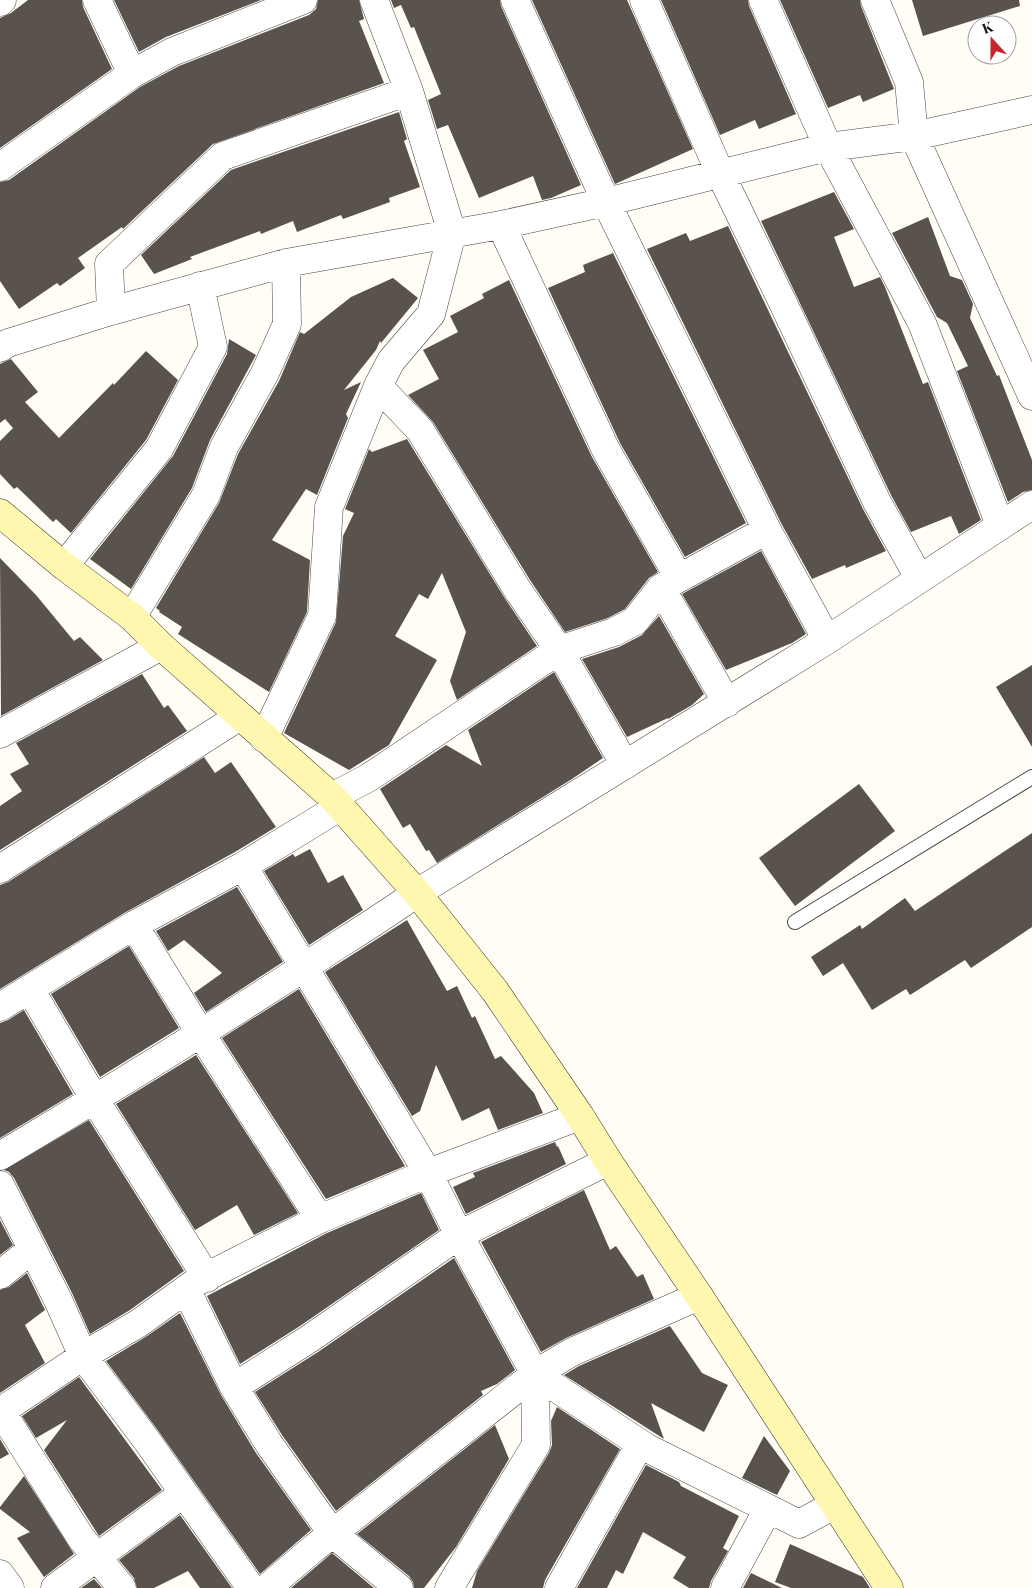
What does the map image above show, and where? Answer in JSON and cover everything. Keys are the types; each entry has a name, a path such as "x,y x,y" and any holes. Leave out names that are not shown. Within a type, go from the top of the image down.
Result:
{"main road":[{"path":"0,514 132,618 264,738 337,801 417,893 495,991 580,1116 699,1296 884,1586"}],"street":[{"path":"97,0 132,74"},
{"path":"0,167 132,74 172,52 304,0"},
{"path":"264,738 322,616 329,507 378,386 391,361 431,314 452,233 409,91 374,0"},
{"path":"515,0 606,202 767,530 827,640"},
{"path":"644,0 720,173 784,302 877,502 919,578"},
{"path":"763,0 828,147 922,323 1000,525"},
{"path":"875,0 909,82 914,136 1032,396"},
{"path":"111,311 109,264 223,156 409,91"},
{"path":"3,341 286,263 501,225 606,202 828,147 914,136 1032,110"},
{"path":"501,225 727,703"},
{"path":"132,618 206,496 224,448 265,373 287,324 286,263"},
{"path":"64,566 159,450 213,347 200,286"},
{"path":"378,386 420,430 516,589 559,650 625,765"},
{"path":"0,1156 201,1034 376,922 417,893 827,640 1032,505"},
{"path":"0,1007 134,925 243,866 368,778 559,650 614,632 635,621 670,583 767,530"},
{"path":"3,725 161,646"},
{"path":"0,869 240,716"},
{"path":"243,866 428,1173 459,1235 535,1374 640,1444 799,1524 834,1505"},
{"path":"134,925 201,1034 320,1218"},
{"path":"30,989 95,1100 196,1283 234,1387 269,1444 332,1533 399,1588"},
{"path":"122,1588 81,1538 0,1411 83,1356 139,1323 196,1283 320,1218 428,1173 580,1116"},
{"path":"234,1387 309,1339 459,1235 608,1161"},
{"path":"0,1185 58,1300 83,1356 145,1438 251,1588"},
{"path":"0,1274 32,1249"},
{"path":"267,1588 332,1533 535,1374 572,1352 699,1296"},
{"path":"448,1588 536,1444 535,1374"},
{"path":"559,1588 640,1444"},
{"path":"55,1588 184,1493"},
{"path":"725,1588 768,1509"},
{"path":"0,1574 10,1588"}],"lane":[{"path":"795,922 1032,776"}],"building":[{"path":"28,0 82,0 83,7 112,69 0,148 0,18 11,13"},
{"path":"114,0 261,0 166,37 139,52"},
{"path":"318,0 359,0 364,19 359,21 384,83 213,144 123,229 122,227 78,258 85,268 60,286 57,283 19,309 0,281 0,182 9,180 140,87 179,66 309,15 316,9"},
{"path":"391,0 500,0 581,185 542,200 533,176 479,198 448,125 437,129 428,100 441,94 414,27 411,28 401,5 394,8"},
{"path":"532,0 627,0 693,149 615,184"},
{"path":"661,0 748,0 796,114 759,129 755,120 720,135"},
{"path":"780,0 860,0 894,89 863,102 860,95 828,108"},
{"path":"912,0 1019,0 1020,6 991,15 967,15 967,22 923,36"},
{"path":"399,112 407,139 404,141 420,187 389,198 390,202 343,219 341,215 297,232 293,221 261,234 260,231 190,257 192,259 154,274 141,255 231,170"},
{"path":"834,192 854,229 834,237 854,287 880,277 923,384 928,382 981,520 959,534 951,516 911,532 891,495 761,221"},
{"path":"928,217 950,276 962,280 973,304 970,318 997,376 999,375 1032,460 1032,490 1023,492 1008,502 957,371 968,366 947,323 937,317 892,233"},
{"path":"728,226 863,509 886,551 846,568 845,565 812,579 781,523 647,249 686,233 690,241"},
{"path":"613,253 746,523 685,557 620,443 548,288 585,272 583,265"},
{"path":"393,278 418,298 381,343 380,341 376,350 344,390 361,382 346,414 348,418 317,495 306,489 272,540 310,560 307,612 269,692 178,634 182,627 156,608 219,503 238,454 279,381 300,332 304,334 351,297"},
{"path":"509,280 592,457 658,572 649,578 625,609 608,618 565,632 530,580 433,422 408,395 439,379 423,350 458,332 450,316 484,298 482,294"},
{"path":"229,339 256,355 210,440 192,488 131,589 90,559 173,456 227,354"},
{"path":"146,351 178,380 146,440 71,533 56,519 53,522 17,487 14,489 0,474 0,441 13,428 5,419 0,423 0,364 11,359 38,392 25,402 59,438"},
{"path":"407,439 504,597 537,646 457,700 450,681 466,632 442,573 428,599 419,594 395,636 437,660 389,745 349,770 284,733 336,622 343,536 354,513 345,509 369,449 372,452"},
{"path":"761,551 806,634 792,643 726,670 682,594"},
{"path":"0,558 36,595 74,641 80,637 103,660 1,716"},
{"path":"659,616 704,694 692,705 668,719 627,737 582,659 619,647 642,635"},
{"path":"1032,665 1032,747 996,687"},
{"path":"554,672 603,758 437,863 429,850 426,851 410,824 403,828 380,789 446,745 482,766 468,730"},
{"path":"142,674 164,708 168,705 187,731 0,850 0,806 22,791 10,774 29,764 16,743"},
{"path":"204,757 215,773 231,762 276,827 235,852 126,912 0,989 0,885 8,882"},
{"path":"859,784 895,831 795,906 759,858"},
{"path":"1032,833 1032,927 971,968 965,960 910,995 906,989 872,1010 843,963 823,976 811,957 860,925 862,929 905,898 915,911"},
{"path":"310,849 328,883 343,875 363,910 309,945 264,871 293,854 295,857"},
{"path":"237,887 283,962 206,1012 194,993 222,973 184,940 168,951 156,931"},
{"path":"407,920 447,991 457,986 472,1018 475,1016 495,1059 501,1056 534,1093 543,1113 498,1130 489,1108 462,1121 436,1065 420,1111 412,1116 325,972"},
{"path":"129,946 179,1028 100,1077 51,994"},
{"path":"299,989 405,1166 326,1199 222,1038"},
{"path":"24,1010 73,1094 0,1138 0,1023"},
{"path":"196,1055 298,1213 254,1235 237,1205 195,1230 116,1104"},
{"path":"89,1120 184,1271 130,1310 90,1334 72,1293 14,1178 9,1172 4,1170"},
{"path":"555,1142 566,1164 466,1214 453,1187 475,1177 473,1173"},
{"path":"584,1190 610,1250 616,1246 637,1277 643,1274 654,1299 566,1338 541,1352 481,1242"},
{"path":"421,1193 439,1230 300,1326 240,1364 207,1296 327,1233"},
{"path":"0,1220 13,1245 0,1255"},
{"path":"454,1258 515,1370 497,1384 481,1391 483,1395 336,1511 282,1435 255,1392 318,1352"},
{"path":"27,1273 45,1310 25,1325 45,1363 0,1393 0,1290 9,1287"},
{"path":"180,1313 221,1395 256,1453 311,1530 260,1574 106,1361"},
{"path":"670,1326 702,1373 728,1385 704,1432 651,1403 664,1439 564,1375 579,1366"},
{"path":"79,1377 162,1490 99,1536 44,1450 67,1420 36,1438 22,1416"},
{"path":"557,1407 620,1449 545,1580 543,1588 472,1588 477,1571 549,1453 552,1445 551,1421"},
{"path":"495,1425 509,1459 456,1547 424,1588 414,1588 409,1576 357,1534"},
{"path":"764,1436 790,1471 777,1495 742,1478"},
{"path":"0,1439 9,1454 0,1459"},
{"path":"646,1465 679,1482 681,1486 739,1516 723,1548 728,1551 709,1588 689,1588 673,1578 686,1557 643,1532 623,1574 616,1570 607,1588 577,1588"},
{"path":"24,1476 74,1554 44,1577 17,1538 30,1532 0,1509"},
{"path":"180,1515 232,1588 200,1588 188,1571 154,1588 137,1588 134,1578 119,1560"},
{"path":"790,1544 863,1577 870,1588 791,1588 775,1582"},
{"path":"332,1553 374,1588 291,1588"},
{"path":"751,1573 782,1588 743,1588"},
{"path":"94,1579 102,1588 81,1588"}]}
